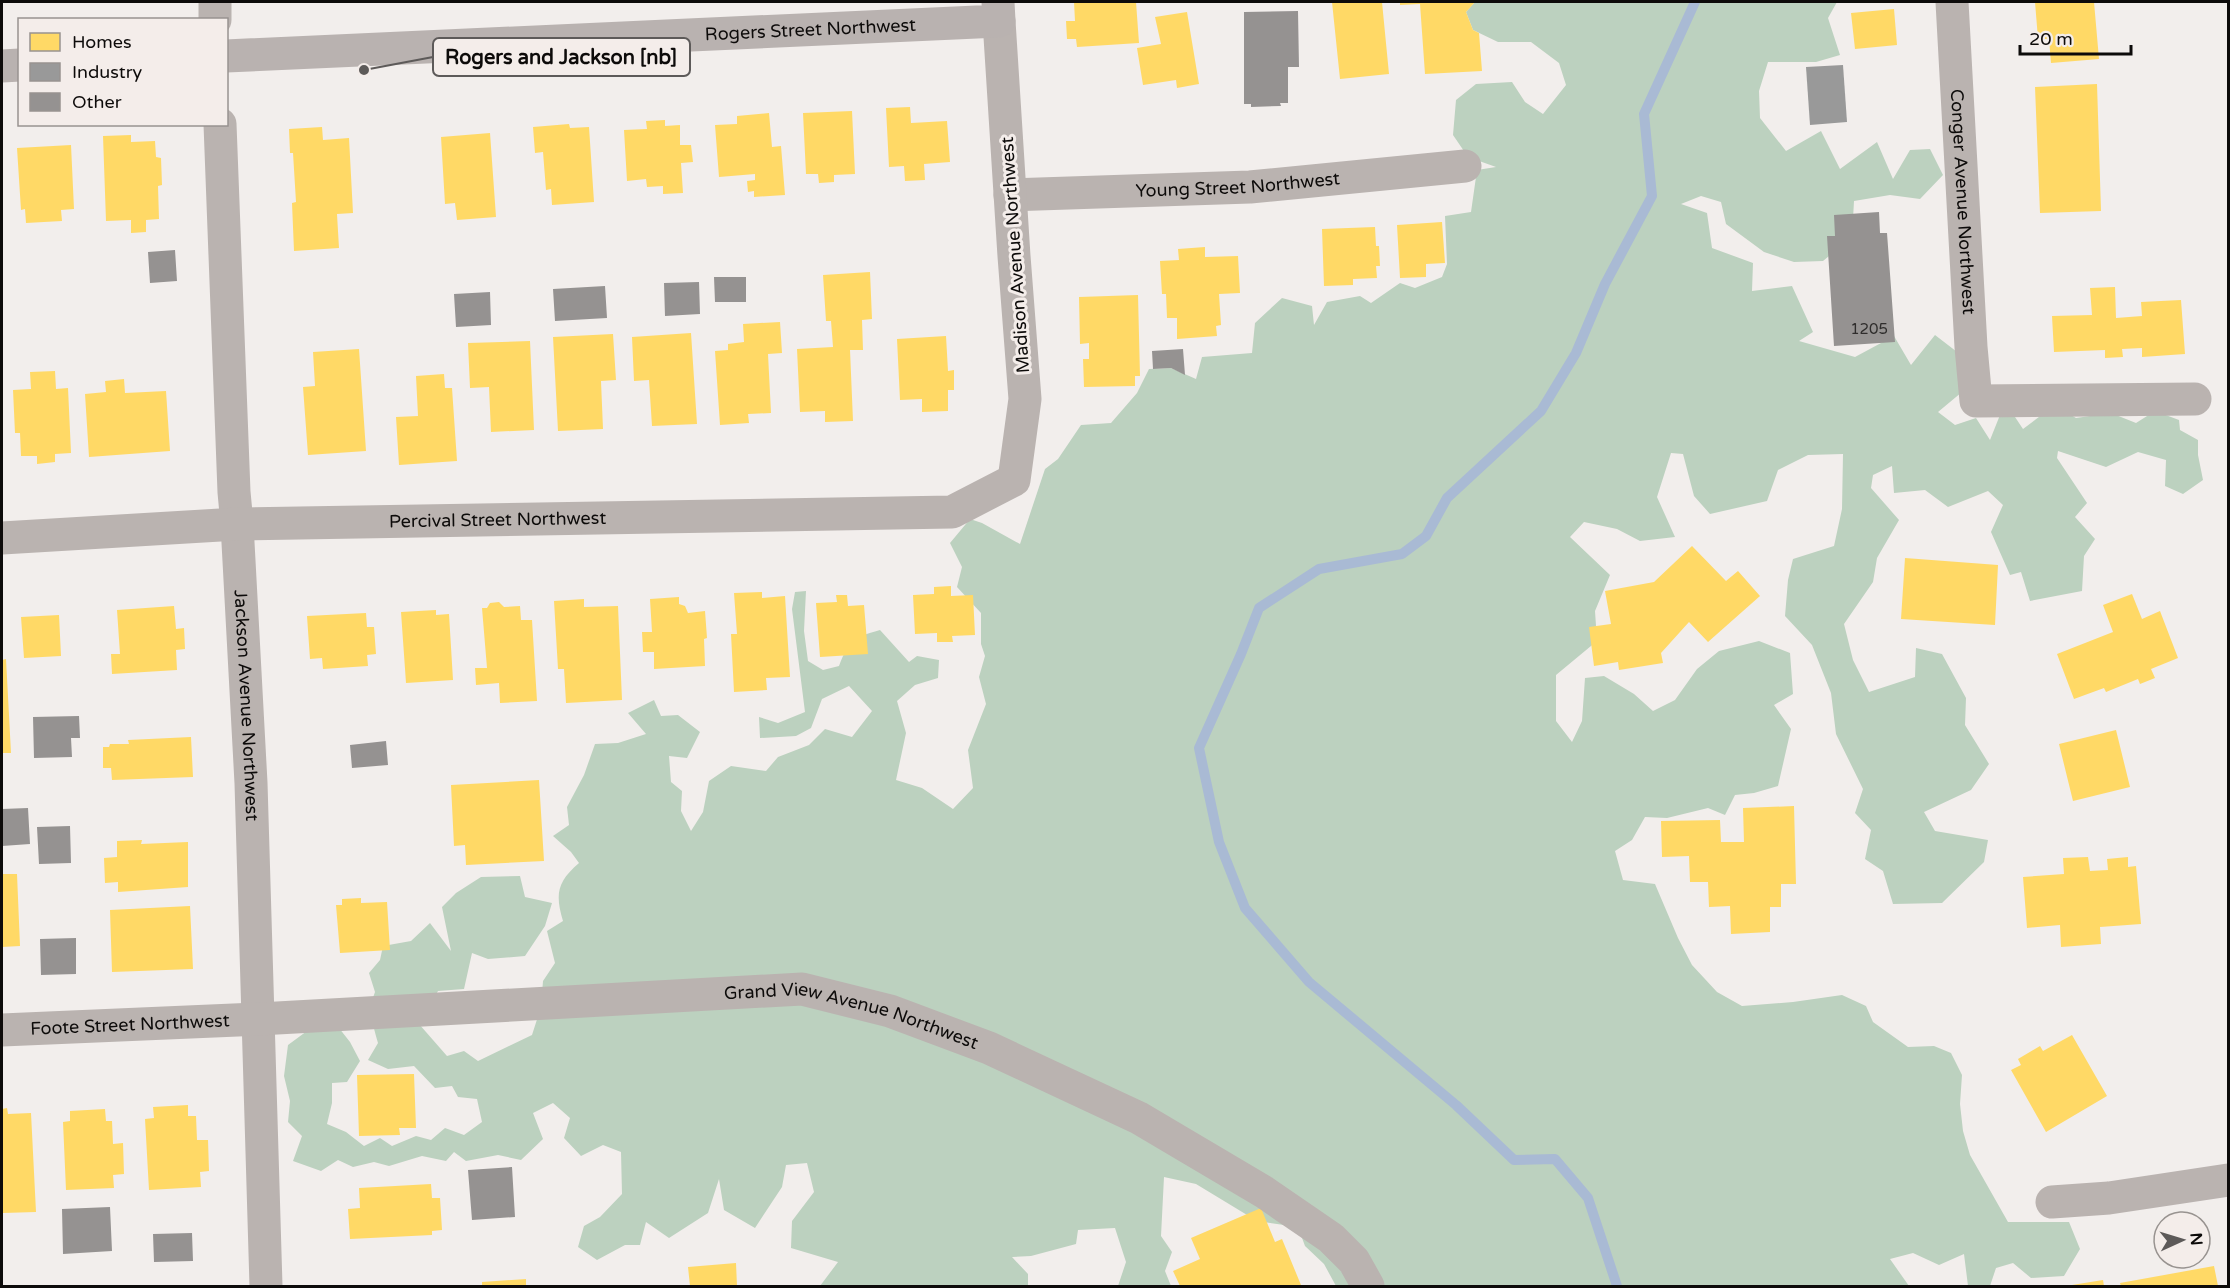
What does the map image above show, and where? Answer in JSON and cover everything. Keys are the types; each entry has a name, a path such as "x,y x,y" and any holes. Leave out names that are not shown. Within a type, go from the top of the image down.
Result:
{"street":[{"path":"215,2 215,18"},
{"name":"Conger Avenue Northwest","path":"1952,2 1976,401 2195,399"},
{"name":"Rogers Street Northwest","path":"228,56 999,11"},
{"name":"Madison Avenue Northwest","path":"989,492 1014,480 1025,399 999,11"},
{"path":"2,66 18,65"},
{"name":"Jackson Avenue Northwest","path":"220,126 234,492 251,783 266,1287"},
{"name":"Young Street Northwest","path":"1010,195 1250,187 1465,166"},
{"name":"Percival Street Northwest","path":"2,538 237,524 952,512 989,492"},
{"name":"Grand View Avenue Northwest","path":"259,1019 802,989 890,1011 989,1048 1139,1118 1264,1192 1330,1238 1354,1261 1368,1287"},
{"name":"Foote Street Northwest","path":"2,1030 259,1019"},
{"path":"2052,1202 2109,1198 2229,1180"}],"green space":[{"path":"1475,2 1837,2 1828,18 1840,55 1816,62 1768,62 1759,91 1760,118 1786,151 1821,131 1840,169 1877,142 1893,179 1910,150 1930,149 1943,175 1920,199 1890,195 1854,201 1852,237 1823,261 1794,262 1764,252 1726,224 1721,202 1701,196 1681,204 1707,213 1712,248 1753,263 1752,291 1792,286 1813,332 1799,341 1855,357 1894,336 1911,365 1935,335 1961,355 1968,387 1938,412 1955,425 1976,418 1990,440 2000,415 2013,414 2023,429 2048,410 2064,411 2076,418 2111,413 2136,423 2155,411 2179,420 2180,430 2198,440 2198,455 2203,480 2183,494 2165,486 2166,460 2138,452 2106,467 2058,451 2057,458 2087,503 2075,517 2095,539 2084,556 2082,591 2030,601 2021,572 2010,575 1991,532 2003,505 1988,491 1948,507 1925,490 1894,493 1892,466 1873,475 1871,488 1899,520 1877,558 1873,582 1844,624 1853,660 1869,692 1915,677 1916,648 1942,654 1966,698 1965,725 1989,764 1971,790 1924,812 1935,831 1988,840 1984,862 1942,903 1893,904 1883,871 1865,859 1871,830 1855,813 1863,789 1836,734 1831,693 1812,645 1785,616 1788,580 1793,559 1834,546 1842,509 1843,454 1808,455 1778,470 1767,501 1710,514 1694,496 1683,454 1671,453 1657,497 1675,537 1640,541 1617,529 1584,522 1570,537 1610,575 1595,611 1597,641 1556,675 1556,721 1572,742 1582,721 1585,678 1604,676 1634,694 1653,711 1675,700 1697,669 1719,651 1759,641 1790,653 1793,694 1774,705 1791,729 1778,786 1754,793 1735,795 1725,815 1708,808 1667,818 1645,817 1632,840 1615,851 1623,880 1655,884 1692,965 1717,992 1742,1006 1842,995 1866,1006 1873,1022 1908,1047 1934,1046 1951,1053 1962,1075 1960,1104 1963,1131 1970,1155 2008,1222 2069,1222 2080,1249 2064,1276 2031,1278 2013,1263 1996,1268 1990,1286 1968,1286 1964,1254 1939,1265 1913,1253 1890,1259 1909,1286 1336,1286 1324,1264 1305,1246 1298,1227 1257,1221 1196,1184 1164,1177 1161,1236 1172,1252 1165,1271 1171,1286 1118,1286 1126,1262 1115,1228 1078,1230 1076,1244 1031,1256 1012,1257 1028,1274 1028,1286 820,1286 838,1262 791,1248 792,1221 814,1192 807,1163 786,1165 782,1187 755,1228 724,1210 719,1179 708,1213 669,1238 646,1222 640,1245 625,1245 597,1260 578,1247 584,1226 600,1217 622,1194 621,1152 603,1145 581,1156 564,1138 570,1118 553,1103 533,1113 543,1139 521,1160 498,1155 466,1161 454,1152 446,1161 422,1156 389,1166 374,1162 353,1167 338,1160 321,1171 293,1161 302,1136 288,1122 290,1101 284,1076 288,1045 307,1031 339,1028 360,1061 347,1082 332,1083 332,1103 327,1124 346,1132 364,1146 380,1138 392,1146 416,1136 431,1140 445,1128 464,1135 482,1122 477,1099 458,1097 452,1086 435,1088 414,1066 388,1069 368,1060 378,1043 372,1011 375,992 369,973 380,960 383,946 411,941 430,923 451,951 442,907 456,893 481,877 520,876 525,897 552,903 545,926 525,956 488,959 472,953 464,989 438,991 419,1024 447,1056 464,1051 478,1061 532,1035 541,1007 543,981 555,963 547,931 563,921 559,903 560,889 566,876 579,863 571,852 553,836 569,825 567,807 584,775 595,744 618,743 646,734 628,713 654,700 661,716 678,715 700,732 687,758 669,756 671,782 682,791 681,811 691,831 703,812 709,781 731,766 766,771 778,757 809,745 825,729 852,737 872,711 849,686 822,699 811,728 796,736 760,738 759,717 778,723 805,712 792,609 795,592 806,591 804,631 808,661 823,670 839,666 853,640 880,630 909,662 917,656 939,660 938,678 915,685 897,701 906,733 896,780 922,788 953,809 973,788 968,750 986,704 979,677 985,656 981,644 981,613 957,587 962,567 950,543 970,519 1020,544 1045,469 1058,459 1081,425 1111,423 1137,393 1149,369 1171,368 1196,379 1202,357 1252,353 1255,323 1282,298 1312,306 1314,325 1327,302 1360,296 1371,303 1400,283 1415,288 1442,277 1447,264 1445,216 1471,212 1477,170 1496,167 1468,157 1453,135 1456,100 1476,84 1512,82 1525,102 1543,114 1566,85 1559,63 1531,42 1498,42 1473,30 1466,12"}],"building: Homes":[{"path":"1074,2 1136,2 1139,43 1077,47 1076,39 1067,39 1066,21 1075,21"},
{"path":"1332,2 1382,2 1389,74 1340,79"},
{"path":"1400,2 1475,2 1466,12 1473,30 1479,33 1482,71 1425,74 1420,4 1400,5"},
{"path":"2035,2 2094,2 2099,59 2051,63 2049,39 2038,39"},
{"path":"1894,9 1897,45 1855,49 1851,13"},
{"path":"1187,12 1199,84 1177,88 1176,80 1143,85 1137,48 1161,44 1155,17"},
{"path":"2097,84 2101,211 2040,213 2035,87"},
{"path":"910,107 911,123 947,121 950,162 924,164 925,180 905,181 904,166 889,167 886,108"},
{"path":"852,111 855,174 834,175 834,182 819,183 818,174 806,174 803,113"},
{"path":"769,113 772,147 781,146 785,195 754,197 754,191 748,192 747,181 755,180 755,174 719,177 715,125 737,124 737,116"},
{"path":"665,120 665,126 680,125 680,145 691,145 693,162 681,163 683,193 663,194 663,186 647,187 646,179 627,181 624,130 647,129 646,121"},
{"path":"569,124 570,128 589,127 594,202 552,205 551,189 546,190 543,152 535,153 533,127"},
{"path":"322,127 323,140 349,138 353,213 337,214 339,248 294,251 292,203 296,202 289,129"},
{"path":"490,133 496,217 457,220 455,203 445,204 441,137"},
{"path":"131,135 131,142 155,141 156,157 161,158 162,185 158,186 159,219 146,220 146,232 131,233 131,220 106,221 103,136"},
{"path":"71,145 74,209 61,210 62,221 26,223 25,209 21,210 17,148"},
{"path":"1442,222 1445,263 1426,264 1426,277 1400,278 1397,225"},
{"path":"1375,227 1380,266 1376,266 1377,278 1353,279 1353,285 1324,286 1322,229"},
{"path":"1205,247 1205,257 1238,256 1240,293 1219,294 1221,325 1216,326 1217,336 1177,339 1177,318 1167,318 1166,294 1162,294 1160,261 1179,260 1178,249"},
{"path":"870,272 872,319 862,320 863,350 850,350 853,421 825,422 825,411 800,412 797,349 833,347 831,321 826,321 823,275"},
{"path":"2115,287 2116,318 2142,316 2141,302 2181,300 2185,354 2142,357 2142,348 2122,349 2123,357 2105,358 2105,350 2054,352 2052,316 2092,315 2090,288"},
{"path":"1138,295 1140,376 1135,376 1135,386 1084,387 1083,359 1089,359 1089,343 1080,344 1079,297"},
{"path":"780,322 782,353 768,354 771,413 748,414 749,423 720,425 715,351 728,350 728,344 744,342 743,324"},
{"path":"691,333 697,424 652,426 649,380 634,381 632,337"},
{"path":"613,334 616,380 601,381 603,429 558,431 553,337"},
{"path":"946,336 948,371 954,370 954,390 948,390 948,411 922,412 922,399 900,400 897,339"},
{"path":"530,341 534,430 491,432 489,387 470,388 468,343"},
{"path":"359,349 366,451 308,455 303,387 315,386 313,352"},
{"path":"55,371 56,389 68,388 71,453 55,454 55,462 37,464 37,456 21,456 20,433 15,433 13,390 31,389 30,372"},
{"path":"444,374 445,388 452,388 457,461 399,465 396,417 418,416 416,376"},
{"path":"124,379 125,393 166,391 170,451 89,457 85,394 106,392 105,381"},
{"path":"1692,546 1726,581 1738,571 1760,596 1708,642 1689,622 1661,653 1663,663 1619,670 1618,662 1594,666 1589,627 1611,624 1605,591 1654,582"},
{"path":"1905,558 1998,565 1995,625 1901,619"},
{"path":"951,586 951,596 973,595 975,635 952,636 953,642 937,642 937,633 915,634 913,595 934,594 934,587"},
{"path":"762,592 762,598 785,596 790,677 766,678 767,690 734,692 731,634 737,634 734,593"},
{"path":"2132,594 2142,619 2160,611 2178,658 2151,669 2155,678 2140,684 2138,679 2106,692 2104,688 2074,699 2057,654 2113,632 2103,605"},
{"path":"836,595 847,595 848,606 864,605 868,654 820,657 816,603 837,602"},
{"path":"679,597 679,604 685,606 688,613 705,611 707,638 704,639 705,666 654,669 654,652 643,652 642,632 652,632 650,599"},
{"path":"584,599 584,607 618,606 622,700 566,703 564,669 558,669 554,601"},
{"path":"499,602 504,607 520,606 521,620 532,620 537,701 500,703 499,683 476,685 475,668 487,668 482,608 487,608 490,603"},
{"path":"174,606 176,629 184,628 185,649 176,650 177,670 112,674 111,654 120,654 117,610"},
{"path":"436,610 436,615 449,614 453,680 406,683 401,612"},
{"path":"366,613 367,627 374,627 376,654 367,655 368,666 323,669 322,658 310,659 307,616"},
{"path":"59,615 61,656 24,658 21,617"},
{"path":"6,659 11,753 2,753 2,660"},
{"path":"2116,730 2130,787 2073,801 2059,744"},
{"path":"191,737 193,777 112,780 111,768 103,768 103,747 109,747 110,744 129,744 128,740"},
{"path":"539,780 544,861 466,865 465,845 454,846 451,785"},
{"path":"1794,806 1796,884 1781,884 1781,907 1770,907 1770,932 1731,934 1730,906 1709,907 1708,882 1690,882 1689,856 1662,857 1661,821 1720,820 1721,842 1744,842 1743,808"},
{"path":"142,840 141,844 188,842 188,887 118,892 118,882 105,883 104,858 117,857 117,841"},
{"path":"2088,857 2090,871 2108,870 2107,859 2128,857 2128,867 2136,866 2141,924 2100,927 2101,944 2061,947 2060,925 2027,928 2023,877 2064,874 2063,858"},
{"path":"2,874 17,874 20,946 2,947"},
{"path":"361,898 361,903 387,902 390,950 340,953 336,905 342,905 342,899"},
{"path":"190,906 193,969 112,972 110,910"},
{"path":"2072,1035 2107,1096 2046,1132 2011,1070 2021,1065 2018,1059 2040,1046 2043,1051"},
{"path":"414,1074 416,1128 399,1128 400,1135 359,1136 357,1075"},
{"path":"188,1105 188,1116 196,1116 197,1140 208,1140 209,1171 200,1172 201,1187 149,1190 145,1119 154,1118 153,1107"},
{"path":"7,1108 8,1114 31,1113 36,1212 3,1213 2,1109"},
{"path":"105,1109 106,1121 112,1121 113,1144 123,1143 124,1174 113,1175 114,1188 66,1190 63,1122 70,1121 70,1111"},
{"path":"431,1184 432,1198 440,1198 442,1230 432,1231 432,1235 350,1239 348,1209 360,1208 359,1188"},
{"path":"1261,1208 1275,1242 1282,1239 1301,1285 1180,1286 1173,1271 1200,1259 1191,1238"},
{"path":"736,1263 737,1286 690,1286 688,1267"},
{"path":"2214,1266 2218,1286 2121,1286 2120,1283 2192,1270 2212,1270"},
{"path":"526,1279 526,1286 482,1286 482,1282"},
{"path":"2103,1280 2104,1286 2072,1286 2072,1285"}],"building: Industry":[{"path":"1843,65 1847,122 1810,125 1806,67"}],"building: Other":[{"path":"1298,11 1299,67 1288,67 1288,103 1280,103 1281,106 1251,107 1251,104 1244,104 1244,12"},
{"path":"1879,212 1880,233 1887,233 1895,342 1834,346 1827,236 1835,236 1834,215"},
{"path":"175,250 177,281 150,283 148,252"},
{"path":"714,277 746,277 746,302 715,302"},
{"path":"699,282 700,314 665,316 664,283"},
{"path":"605,286 607,318 555,321 553,289"},
{"path":"490,292 491,325 456,327 454,294"},
{"path":"1183,349 1185,375 1171,368 1153,369 1152,351"},
{"path":"79,716 80,738 71,738 72,757 34,758 33,717"},
{"path":"386,741 388,765 352,768 350,745"},
{"path":"28,808 30,844 2,846 2,809"},
{"path":"70,826 71,863 39,864 37,827"},
{"path":"76,938 76,974 41,975 40,939"},
{"path":"512,1167 515,1217 472,1220 468,1170"},
{"path":"110,1207 112,1251 63,1254 62,1209"},
{"path":"192,1233 193,1261 154,1262 153,1234"}],"waterway":[{"path":"1617,1286 1588,1198 1555,1159 1514,1160 1456,1105 1309,982 1245,908 1219,842 1199,748 1259,608 1319,569 1402,554 1426,536 1447,498 1541,411 1576,353 1605,284 1652,196 1644,114 1695,2"}],"place":[{"name":"Rogers and Jackson [nb]","path":"364,70"}]}
